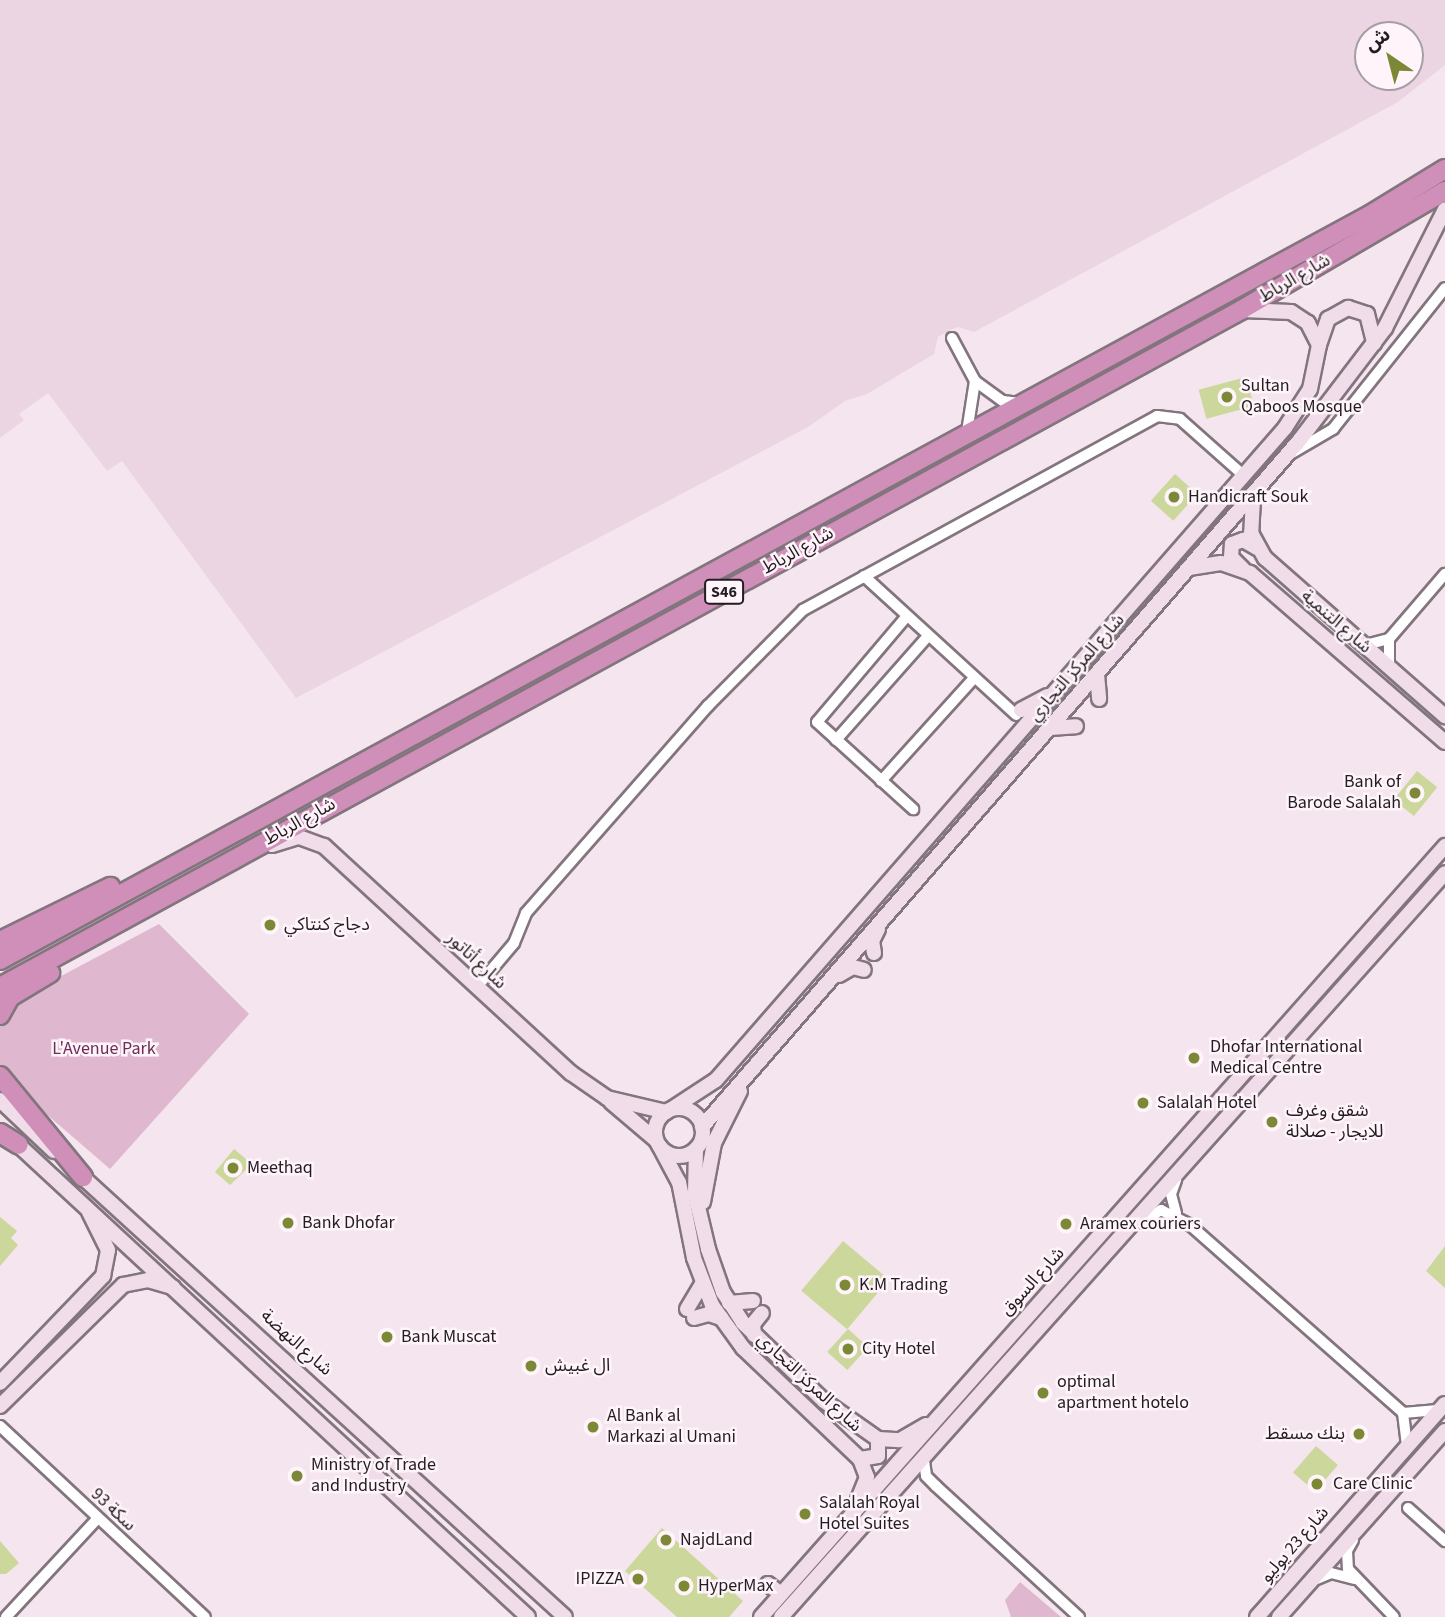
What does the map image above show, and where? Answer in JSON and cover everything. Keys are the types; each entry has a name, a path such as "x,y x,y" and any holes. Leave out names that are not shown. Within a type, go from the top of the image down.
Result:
{"highway":[{"name":"شارع الرباط","path":"0,960 1024,404 1445,169"},
{"name":"شارع الرباط","path":"0,987 1241,310 1445,191"},
{"path":"0,941 163,861 207,848"},
{"path":"0,1015 10,998 92,947 114,924"},
{"path":"0,1076 83,1177"},
{"path":"0,1131 19,1145"}],"street":[{"name":"شارع المركز التجاري","path":"702,1127 756,1061 1285,457 1374,342 1445,209"},
{"path":"1285,457 1333,429 1445,288"},
{"name":"شارع المركز التجاري","path":"670,1110 716,1080 836,934 1057,690 1285,428 1310,388 1328,318 1348,308 1367,314 1374,342"},
{"path":"1241,310 1291,312 1307,323 1319,345"},
{"path":"952,338 975,381 1003,401 1024,404"},
{"path":"966,435 975,381"},
{"path":"476,988 514,943 526,913 767,643 803,610 1157,416 1180,419 1243,475"},
{"path":"1253,496 1249,520 1260,552"},
{"path":"1243,569 1231,557 1232,544 1243,540 1260,552"},
{"name":"شارع التنمية","path":"1260,552 1445,716"},
{"path":"1189,568 1221,564 1243,569"},
{"name":"شارع التنمية","path":"1243,569 1445,742"},
{"path":"1365,645 1389,639 1445,575"},
{"path":"864,576 974,678 1018,713 1057,690"},
{"path":"907,616 817,719 836,740 914,809"},
{"path":"836,740 928,636"},
{"path":"1389,639 1389,666"},
{"path":"1097,674 1099,699"},
{"path":"881,781 974,678"},
{"path":"1049,728 1076,726"},
{"name":"شارع أتاتور","path":"215,868 284,840 299,837 324,846 571,1073 607,1098 658,1144"},
{"name":"شارع السوق","path":"761,1617 1445,846"},
{"name":"شارع السوق","path":"781,1617 924,1461 1191,1156 1445,873"},
{"path":"874,953 872,941 888,913"},
{"path":"819,991 846,969 864,970"},
{"path":"704,1232 709,1158 724,1116 756,1061"},
{"name":"شارع أتاتور","path":"607,1098 670,1110"},
{"name":"شارع النهضة","path":"0,1100 565,1617"},
{"path":"670,1110 688,1110 702,1127 696,1149 674,1155 658,1144 656,1124 670,1110"},
{"name":"شارع المركز التجاري","path":"658,1144 678,1182 702,1284 721,1318 743,1348 860,1460 867,1482 841,1527"},
{"path":"19,1145 181,1290 528,1617"},
{"name":"شارع المركز التجاري","path":"696,1149 693,1173 704,1232 729,1303 754,1335 824,1401 878,1439 900,1440 938,1418"},
{"path":"1191,1156 1171,1189 1176,1213 1403,1413 1428,1414 1443,1406"},
{"path":"0,1383 103,1276 108,1262 106,1244 78,1197"},
{"path":"1091,1271 1153,1212 1176,1213"},
{"path":"103,1276 119,1275 117,1289"},
{"path":"0,1406 117,1289 139,1279 181,1290"},
{"path":"702,1284 690,1314 721,1318"},
{"path":"729,1303 754,1300"},
{"path":"754,1335 753,1324 762,1313"},
{"name":"شارع 23 يوليو","path":"1257,1617 1443,1406"},
{"path":"1403,1413 1407,1446"},
{"name":"سكة 93","path":"0,1426 205,1617"},
{"name":"شارع 23 يوليو","path":"1279,1617 1445,1431"},
{"path":"860,1460 880,1454 878,1439"},
{"path":"924,1461 926,1476 1079,1617"},
{"path":"1408,1508 1445,1541"},
{"path":"6,1617 98,1518"},
{"path":"1354,1533 1346,1557 1355,1579 1394,1617"},
{"path":"1311,1581 1331,1573 1355,1579"},
{"path":"771,1606 764,1589 781,1594"}],"shaded area":[{"path":"0,0 1445,0 1445,65 1424,82 1424,21 1354,21 1354,91 1412,91 1398,102 974,332 958,327 948,331 938,337 934,354 867,394 845,401 808,427 296,698 122,461 107,471 48,393 19,414 24,420 0,438"}],"green space":[{"name":"L'Avenue Park","path":"159,924 249,1014 110,1169 0,1074 0,1018 16,1000"},
{"path":"1020,1582 1061,1617 1011,1617 1005,1600"}],"building":[{"name":"Sultan Qaboos Mosque","path":"1246,377 1254,406 1206,419 1199,390"},
{"name":"Handicraft Souk","path":"1175,474 1197,494 1173,521 1151,501"},
{"name":"Bank of Barode Salalah","path":"1417,771 1437,787 1414,816 1394,800"},
{"name":"Meethaq","path":"234,1149 252,1164 230,1185 215,1172"},
{"path":"0,1217 17,1231 11,1238 18,1245 0,1266"},
{"name":"K.M Trading","path":"843,1241 889,1280 847,1329 801,1291"},
{"path":"1445,1246 1445,1288 1426,1271"},
{"name":"City Hotel","path":"848,1329 868,1347 847,1370 827,1352"},
{"path":"1316,1446 1338,1465 1315,1491 1293,1472"},
{"name":"HyperMax","path":"662,1528 743,1601 729,1617 677,1617 625,1571"},
{"path":"0,1541 19,1563 6,1574 0,1574"}],"place":[{"name":"Sultan Qaboos Mosque","path":"1227,397"},
{"name":"Handicraft Souk","path":"1174,497"},
{"name":"Bank of Barode Salalah","path":"1415,793"},
{"name":"دجاج كنتاكي","path":"270,925"},
{"name":"Dhofar International Medical Centre","path":"1194,1058"},
{"name":"Salalah Hotel","path":"1143,1103"},
{"name":"شقق وغرف للايجار - صلالة","path":"1272,1122"},
{"name":"Meethaq","path":"233,1168"},
{"name":"Bank Dhofar","path":"288,1223"},
{"name":"Aramex couriers","path":"1066,1224"},
{"name":"K.M Trading","path":"845,1285"},
{"name":"Bank Muscat","path":"387,1337"},
{"name":"City Hotel","path":"848,1349"},
{"name":"ال غبيش","path":"531,1366"},
{"name":"optimal apartment hotelo","path":"1043,1393"},
{"name":"Al Bank al Markazi al Umani","path":"593,1427"},
{"name":"بنك مسقط","path":"1359,1434"},
{"name":"Ministry of Trade and Industry","path":"297,1476"},
{"name":"Care Clinic","path":"1317,1484"},
{"name":"Salalah Royal Hotel Suites","path":"805,1514"},
{"name":"NajdLand","path":"666,1540"},
{"name":"IPIZZA","path":"638,1579"},
{"name":"HyperMax","path":"684,1586"}]}
